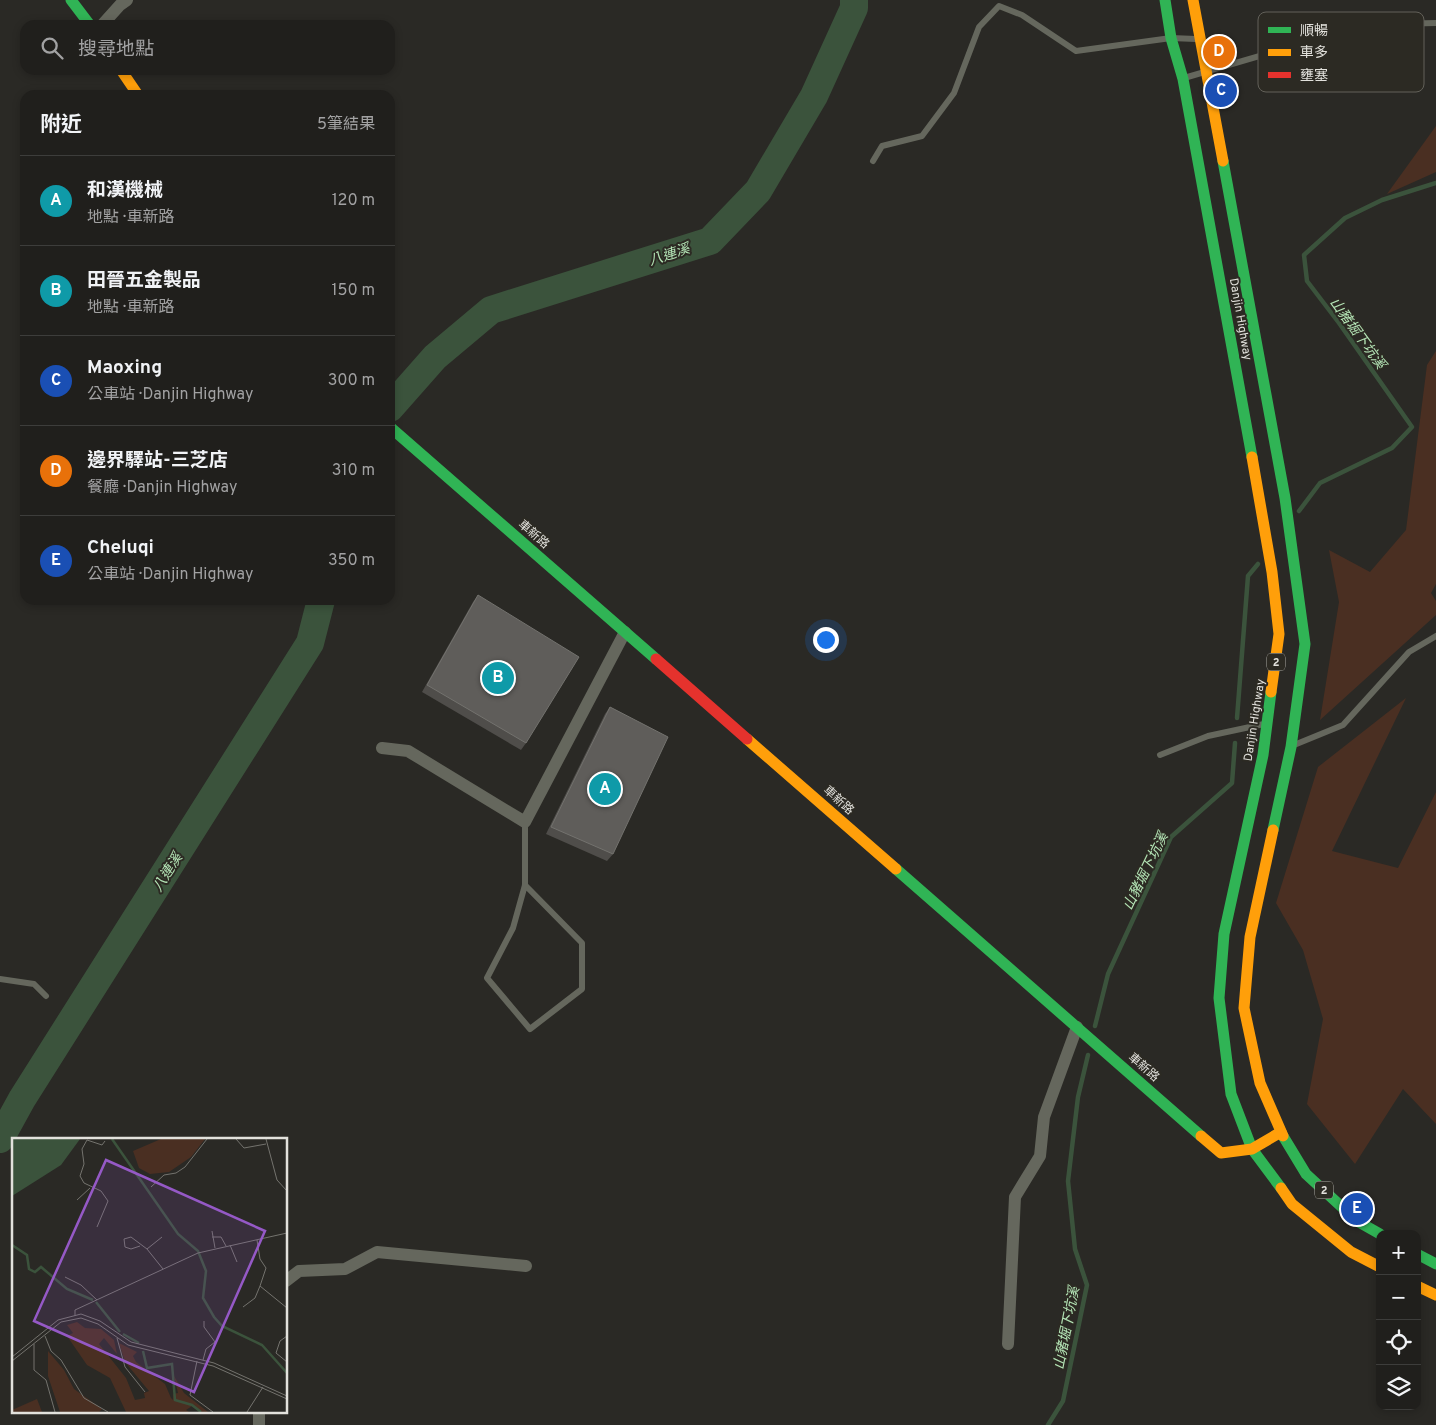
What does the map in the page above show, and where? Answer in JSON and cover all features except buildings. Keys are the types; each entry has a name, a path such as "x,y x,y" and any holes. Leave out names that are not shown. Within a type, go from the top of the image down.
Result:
{"main road":[{"path":"71,0 86,20"},
{"name":"Danjin Highway","path":"1165,0 1171,38 1183,79 1261,504 1272,572 1279,634 1263,755 1224,934 1219,998 1231,1094 1252,1149 1292,1204 1351,1252 1376,1265"},
{"name":"Danjin Highway","path":"1193,0 1285,498 1305,644 1291,747 1250,937 1244,1008 1260,1083 1281,1132 1306,1174 1357,1221 1376,1232"},
{"path":"124,75 135,90"},
{"name":"車新路","path":"395,431 1221,1153 1252,1149 1281,1132"},
{"path":"1421,1256 1436,1264"},
{"path":"1421,1288 1436,1295"}],"street":[{"path":"106,20 127,0"},
{"path":"382,748 408,751 525,822 625,632"},
{"path":"1008,1344 1015,1197 1040,1156 1044,1117 1077,1028"},
{"path":"288,1279 298,1271 345,1270 377,1252 526,1266"},
{"path":"258,1425 259,1412"}],"lane":[{"path":"873,161 882,146 922,136 954,93 979,27 998,6 1022,15 1076,51 1171,38 1200,38"},
{"path":"1183,79 1258,57"},
{"path":"1291,747 1344,725 1409,652 1436,636"},
{"path":"1160,755 1208,736 1266,724"},
{"path":"525,822 525,885 513,928 488,978 530,1029 582,989 582,943 525,885"},
{"path":"0,979 34,984 46,996"}],"shaded area":[{"path":"1436,126 1436,172 1387,194"},
{"path":"1436,351 1436,584 1431,593 1436,601 1436,615 1320,720 1339,602 1329,550 1370,572 1406,530 1427,365"},
{"path":"1406,698 1332,851 1398,868 1436,792 1436,1124 1403,1089 1355,1164 1307,1104 1323,1019 1303,950 1276,903 1318,767"}],"waterway":[{"name":"八連溪","path":"395,402 435,357 491,310 710,241 758,191 814,96 854,8 854,0"},
{"name":"山豬堀下坑溪","path":"1299,511 1320,483 1392,448 1412,427 1307,281 1304,255 1345,218 1382,200 1436,183"},
{"name":"山豬堀下坑溪","path":"1237,718 1248,576 1258,564"},
{"name":"八連溪","path":"0,1139 22,1099 310,643 320,605"},
{"name":"山豬堀下坑溪","path":"1095,1026 1108,974 1171,837 1232,783 1235,743"},
{"name":"山豬堀下坑溪","path":"1048,1425 1063,1401 1087,1285 1075,1249 1068,1181 1078,1097 1088,1055"}],"traffic: fast":[{"path":"71,0 86,20"},
{"path":"1165,0 1171,38 1183,79 1252,457"},
{"path":"1223,161 1285,498 1305,644 1291,747 1273,830"},
{"path":"395,431 656,659"},
{"path":"1271,692 1263,755 1224,934 1219,998 1231,1094 1252,1149 1281,1188"},
{"path":"896,869 1201,1136"},
{"path":"1283,1136 1306,1174 1357,1221 1376,1232"},
{"path":"1421,1256 1436,1264"}],"traffic: slow":[{"path":"1193,0 1223,161"},
{"path":"124,75 135,90"},
{"path":"1252,457 1272,572 1279,634 1271,692"},
{"path":"747,739 896,869"},
{"path":"1273,830 1250,937 1244,1008 1260,1083 1283,1136"},
{"path":"1201,1136 1221,1153 1252,1149 1281,1132"},
{"path":"1281,1188 1292,1204 1351,1252 1376,1265"},
{"path":"1421,1288 1436,1295"}],"traffic: jam":[{"path":"656,659 747,739"}],"place":[{"name":"邊界驛站-三芝店","path":"1219,52"},
{"name":"Maoxing","path":"1221,91"},
{"name":"田晉五金製品","path":"498,678"},
{"name":"和漢機械","path":"605,789"},
{"name":"Cheluqi","path":"1357,1209"}]}
